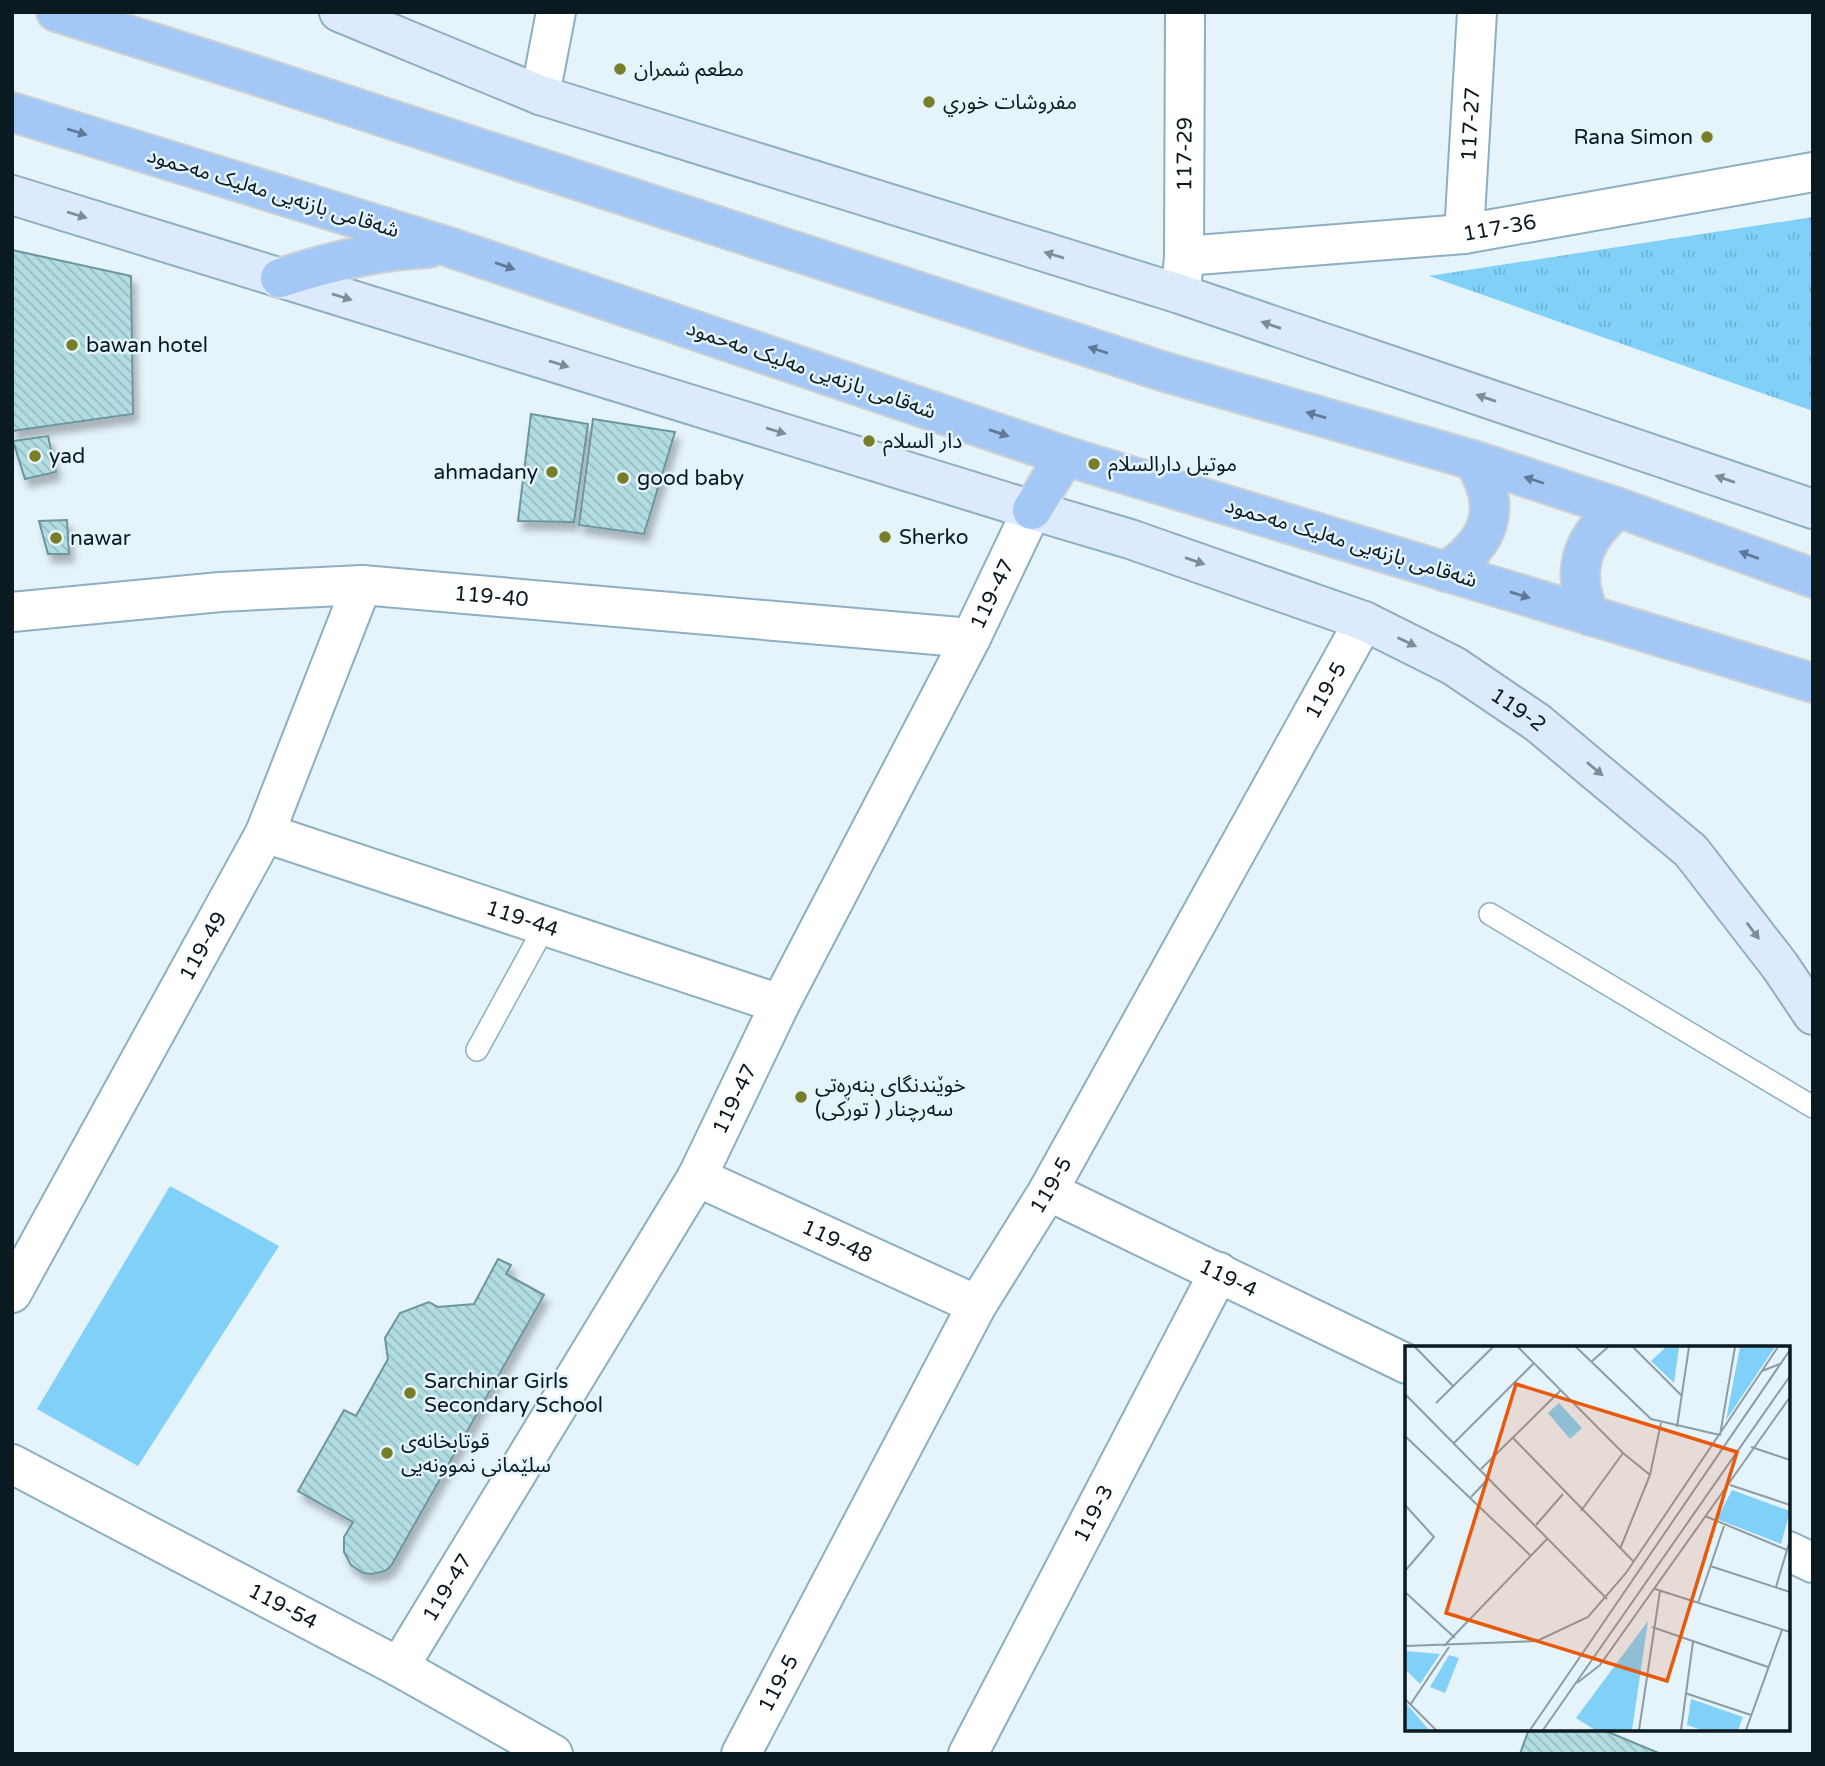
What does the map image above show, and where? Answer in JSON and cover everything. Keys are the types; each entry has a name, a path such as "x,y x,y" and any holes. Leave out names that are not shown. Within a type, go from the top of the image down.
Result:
{"highway":[{"path":"56,12 1165,372 1473,460 1619,508 1813,578"},
{"name":"شەقامی بازنەیی مەلیک مەحمود","path":"12,112 449,247 1065,456 1813,684"},
{"path":"280,278 321,264 362,255 449,247"},
{"path":"1032,510 1065,456"},
{"path":"1445,572 1474,550 1485,533 1490,514 1484,476 1473,460"},
{"path":"1590,616 1580,587 1582,556 1590,537 1603,521 1619,508"}],"main road":[{"path":"339,12 540,95 1180,294 1813,509"},
{"name":"119-2","path":"12,195 1130,539 1364,621 1454,666 1538,723 1691,851 1780,966 1813,1015"}],"street":[{"path":"540,95 556,12"},
{"name":"117-29","path":"1180,294 1184,256 1185,12"},
{"name":"117-27","path":"1464,234 1477,12"},
{"name":"117-36","path":"1184,256 1464,234 1813,172"},
{"name":"119-47","path":"399,1667 697,1177 780,1004 971,638 1032,510"},
{"name":"119-40","path":"12,612 220,592 362,585 971,638"},
{"name":"119-49","path":"12,1293 265,832 362,585"},
{"name":"119-5","path":"741,1754 977,1305 1048,1191 1364,621"},
{"name":"119-44","path":"265,832 780,1004"},
{"name":"119-48","path":"697,1177 977,1305"},
{"name":"119-4","path":"1048,1191 1405,1363"},
{"name":"119-3","path":"968,1754 1219,1272"},
{"name":"119-54","path":"12,1464 399,1667 553,1754"},
{"path":"1790,1552 1813,1563"}],"lane":[{"path":"1490,914 1813,1107"},
{"path":"477,1050 545,926"}],"green space":[{"path":"1813,217 1813,411 1429,276"},
{"path":"170,1186 279,1246 138,1466 37,1409"}],"building":[{"name":"bawan hotel","path":"12,250 131,276 133,414 12,431"},
{"name":"ahmadany","path":"531,414 588,424 574,522 518,521"},
{"name":"good baby","path":"593,419 675,432 644,534 579,525"},
{"name":"yad","path":"48,436 56,472 25,479 13,441"},
{"name":"nawar","path":"67,520 69,554 48,554 39,521"},
{"name":"قوتابخانەی سلێمانی نموونەیی","path":"498,1259 511,1265 506,1274 544,1295 391,1566 385,1571 363,1573 351,1565 344,1552 344,1537 353,1522 298,1491 344,1410 356,1416 388,1359 385,1338 400,1313 429,1302 438,1307 474,1304"},
{"path":"1528,1731 1606,1731 1661,1754 1520,1754"}],"place":[{"name":"مطعم شمران","path":"620,69"},
{"name":"مفروشات خوري","path":"929,102"},
{"name":"Rana Simon","path":"1707,137"},
{"name":"bawan hotel","path":"72,345"},
{"name":"دار السلام","path":"869,441"},
{"name":"yad","path":"35,456"},
{"name":"موتيل دارالسلام","path":"1094,464"},
{"name":"ahmadany","path":"552,472"},
{"name":"good baby","path":"623,478"},
{"name":"Sherko","path":"885,537"},
{"name":"nawar","path":"56,538"},
{"name":"خوێندنگای بنەڕەتی سەرچنار ( تورکی)","path":"801,1097"},
{"name":"Sarchinar Girls Secondary School","path":"410,1393"},
{"name":"قوتابخانەی سلێمانی نموونەیی","path":"387,1453"}]}
